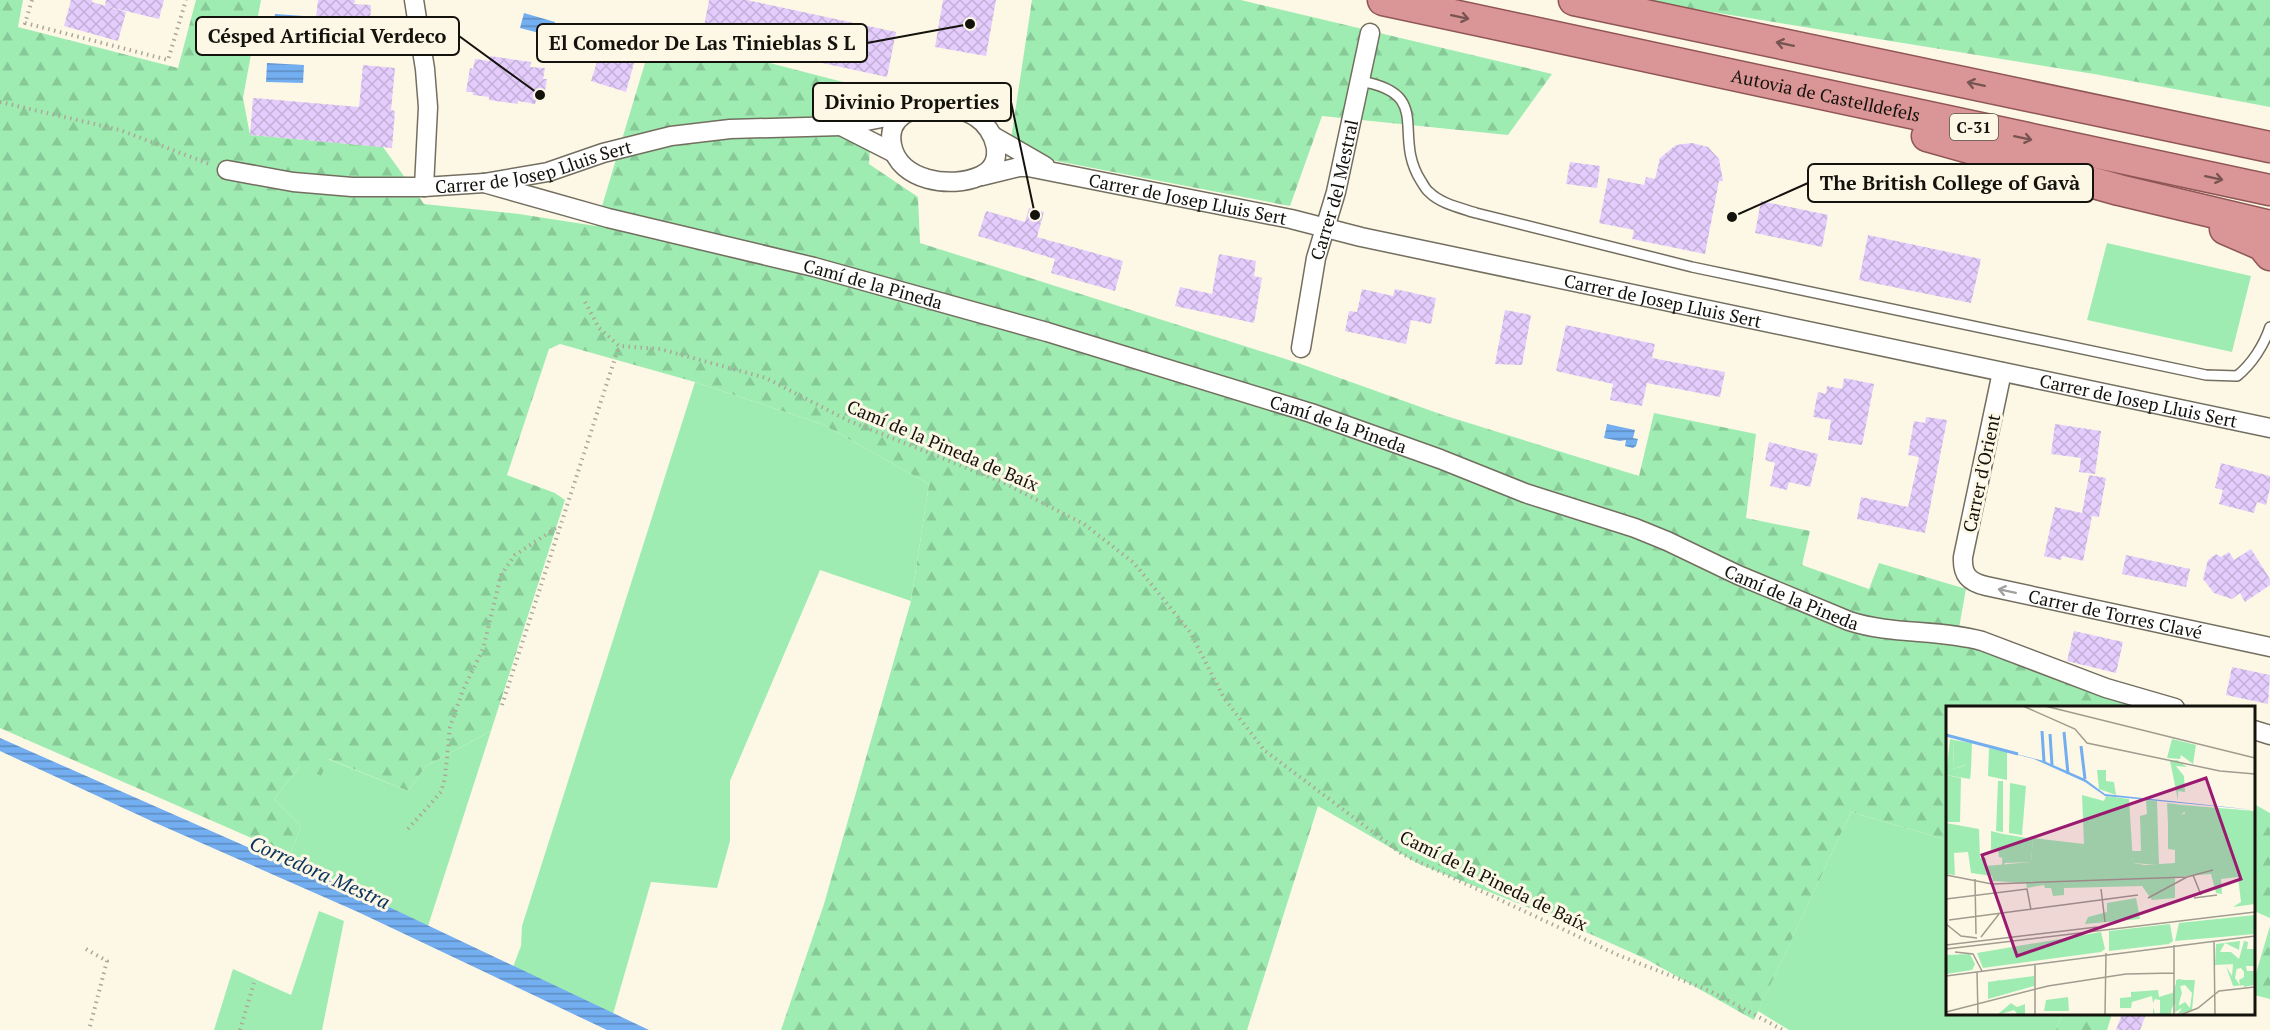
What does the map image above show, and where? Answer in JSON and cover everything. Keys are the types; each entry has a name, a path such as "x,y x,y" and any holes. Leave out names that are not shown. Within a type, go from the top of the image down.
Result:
{"highway":[{"name":"Autovia de Castelldefels","path":"1383,0 2270,190"},
{"name":"C-31","path":"1574,0 2270,147"},
{"path":"1679,64 2119,190 2270,226"},
{"path":"2095,109 2270,135"},
{"path":"2119,190 2250,238 2262,245 2270,255"}],"street":[{"path":"414,0 425,69 428,107 424,187"},
{"name":"Carrer del Mestral","path":"1300,348 1316,258 1336,192 1370,33"},
{"name":"Carrer de Josep Lluis Sert","path":"227,170 293,182 352,187 424,187 484,183 548,172 603,153 671,136 730,129 841,126 902,114 921,106 936,105 954,108 973,115 985,124 993,136 1057,173"},
{"path":"894,153 891,141 894,126 902,114"},
{"name":"Carrer de Josep Lluis Sert","path":"841,126 894,153 903,166 915,175 930,180 950,182 1019,167 1057,173 1291,219 2270,428"},
{"path":"982,176 992,167 996,156 997,147 993,136"},
{"name":"Camí de la Pineda","path":"484,183 608,218 814,267 1047,332 1311,413 1440,459 1525,493 1635,528 1738,575 1849,621 1868,627 1926,631 1973,639 2106,688 2168,706"},
{"name":"Carrer d'Orient","path":"1964,574 1963,557 2002,372"},
{"name":"Carrer de Torres Clavé","path":"1964,574 1975,584 2270,647"},
{"path":"2255,731 2270,735"}],"lane":[{"path":"1360,81 1383,86 1401,98 1407,111 1408,144 1412,162 1428,192 1448,203 1476,213 1692,267 2206,375 2237,376 2247,367 2267,337 2270,327"}],"path":[{"path":"32,0 25,23 168,60 186,0"},
{"path":"0,102 120,130 227,170"},
{"path":"501,705 619,346 599,328 585,302"},
{"name":"Camí de la Pineda de Baíx","path":"619,346 660,349 766,378 847,420 1002,482 1084,524 1134,563 1190,632 1224,698 1264,750 1402,854 1618,955 1710,991 1783,1030"},
{"path":"408,829 441,792 445,778 450,727 463,690 483,649 501,575 515,555 560,526"},
{"path":"86,949 107,961 89,1030"},
{"path":"240,1030 254,983"}],"green space":[{"path":"0,0 23,0 18,27 178,68 196,0 261,0 243,98 250,135 383,147 424,204 519,214 596,226 654,33 874,90 869,164 918,197 920,243 1298,363 1443,415 1639,476 1654,413 1756,434 1746,518 1810,531 1802,565 1869,589 1879,563 1966,589 1957,639 2140,706 1946,706 1946,840 1851,812 1754,1020 1646,959 1550,916 1419,864 1318,806 1247,1030 781,1030 824,904 911,601 929,484 822,424 695,382 560,344 549,349 507,475 555,493 565,500 491,731 426,766 408,791 329,759 321,776 300,766 274,799 301,826 290,855 0,728"},
{"path":"1032,0 1241,0 1552,74 1508,135 1322,116 1290,206 1009,152"},
{"path":"1638,0 2270,0 2270,107 2094,74"},
{"path":"2107,243 2251,276 2232,352 2087,320"},
{"path":"695,382 822,424 929,484 911,601 820,570 730,781 730,841 717,888 651,882 613,1014 513,967 521,946 522,926"},
{"path":"491,731 428,926 351,889 290,855 301,826 274,799 300,766 328,759 408,791 426,766"},
{"path":"2255,805 2270,813 2270,918 2255,911"},
{"path":"1851,812 1946,840 1946,1015 2062,1015 2056,1030 1789,1030 1758,1011"},
{"path":"319,911 344,921 322,1030 214,1030 233,969 291,995"},
{"path":"2270,926 2270,999 2255,995 2255,977"},
{"path":"2062,1015 2112,1015 2107,1030 2056,1030"}],"water":[{"path":"524,13 555,22 551,36 520,28"},
{"path":"275,14 304,16 303,30 273,27"},
{"path":"267,63 304,65 303,83 266,82"},
{"path":"1607,424 1635,430 1633,438 1638,439 1636,446 1633,448 1625,446 1626,440 1604,438"},
{"path":"0,738 277,860 351,889 649,1030 607,1030 358,912 0,751"}],"building":[{"path":"71,0 92,0 92,2 126,12 118,41 64,26"},
{"path":"106,0 164,0 159,19 105,6"},
{"path":"318,0 355,0 354,4 371,5 370,23 316,18"},
{"path":"709,0 747,0 896,32 887,77 702,37"},
{"path":"943,0 996,0 986,56 935,47"},
{"path":"602,46 636,56 626,92 591,81"},
{"path":"490,56 531,62 530,67 545,68 543,79 547,79 543,102 536,101 535,104 518,101 518,104 489,100 489,97 466,92 470,68 473,69 475,59 489,61"},
{"path":"363,65 395,68 391,110 395,111 392,148 250,135 253,98 359,107"},
{"path":"1692,143 1708,147 1719,159 1723,181 1719,181 1705,254 1632,239 1634,230 1599,223 1608,178 1644,185 1646,177 1655,179 1660,158 1676,145"},
{"path":"1570,162 1600,166 1597,188 1566,184"},
{"path":"1761,201 1828,215 1822,247 1755,233"},
{"path":"1029,208 1044,212 1037,237 1123,261 1115,291 1051,273 1055,259 978,236 986,211 1025,222"},
{"path":"1868,235 1981,259 1971,303 1859,280"},
{"path":"1219,254 1256,261 1254,276 1262,278 1254,323 1175,306 1180,287 1212,294"},
{"path":"1362,289 1393,296 1395,289 1436,298 1431,324 1411,320 1406,344 1345,331 1349,311 1357,312"},
{"path":"1505,310 1531,315 1522,365 1495,364"},
{"path":"1566,325 1655,344 1652,358 1725,372 1720,397 1647,383 1642,406 1610,400 1613,384 1556,371"},
{"path":"1844,378 1874,384 1862,445 1828,440 1831,420 1813,417 1818,392 1826,394 1827,386 1842,389"},
{"path":"1926,417 1947,420 1925,533 1857,519 1861,497 1908,507 1919,457 1908,455 1914,421 1925,423"},
{"path":"2055,424 2101,431 2095,474 2079,472 2081,458 2051,454"},
{"path":"1769,442 1818,454 1810,487 1789,482 1787,490 1770,486 1775,463 1765,460"},
{"path":"2221,463 2270,476 2266,505 2257,502 2254,513 2219,504 2223,490 2215,488"},
{"path":"2089,475 2106,478 2099,517 2092,516 2083,561 2062,556 2061,560 2044,556 2055,507 2082,513"},
{"path":"2251,549 2270,579 2270,585 2245,602 2240,593 2232,599 2214,593 2203,579 2208,560 2216,554 2221,557 2229,552 2234,560"},
{"path":"2126,555 2190,569 2186,587 2122,574"},
{"path":"2074,631 2123,642 2116,673 2067,661"},
{"path":"2232,667 2270,675 2268,704 2226,695"},
{"path":"2122,1015 2146,1015 2140,1030 2116,1030"}],"place":[{"name":"El Comedor De Las Tinieblas S L","path":"970,24"},
{"name":"Césped Artificial Verdeco","path":"540,95"},
{"name":"Divinio Properties","path":"1035,215"},
{"name":"The British College of Gavà","path":"1732,217"}],"water label":[{"name":"Corredora Mestra","path":"320,872"}]}
